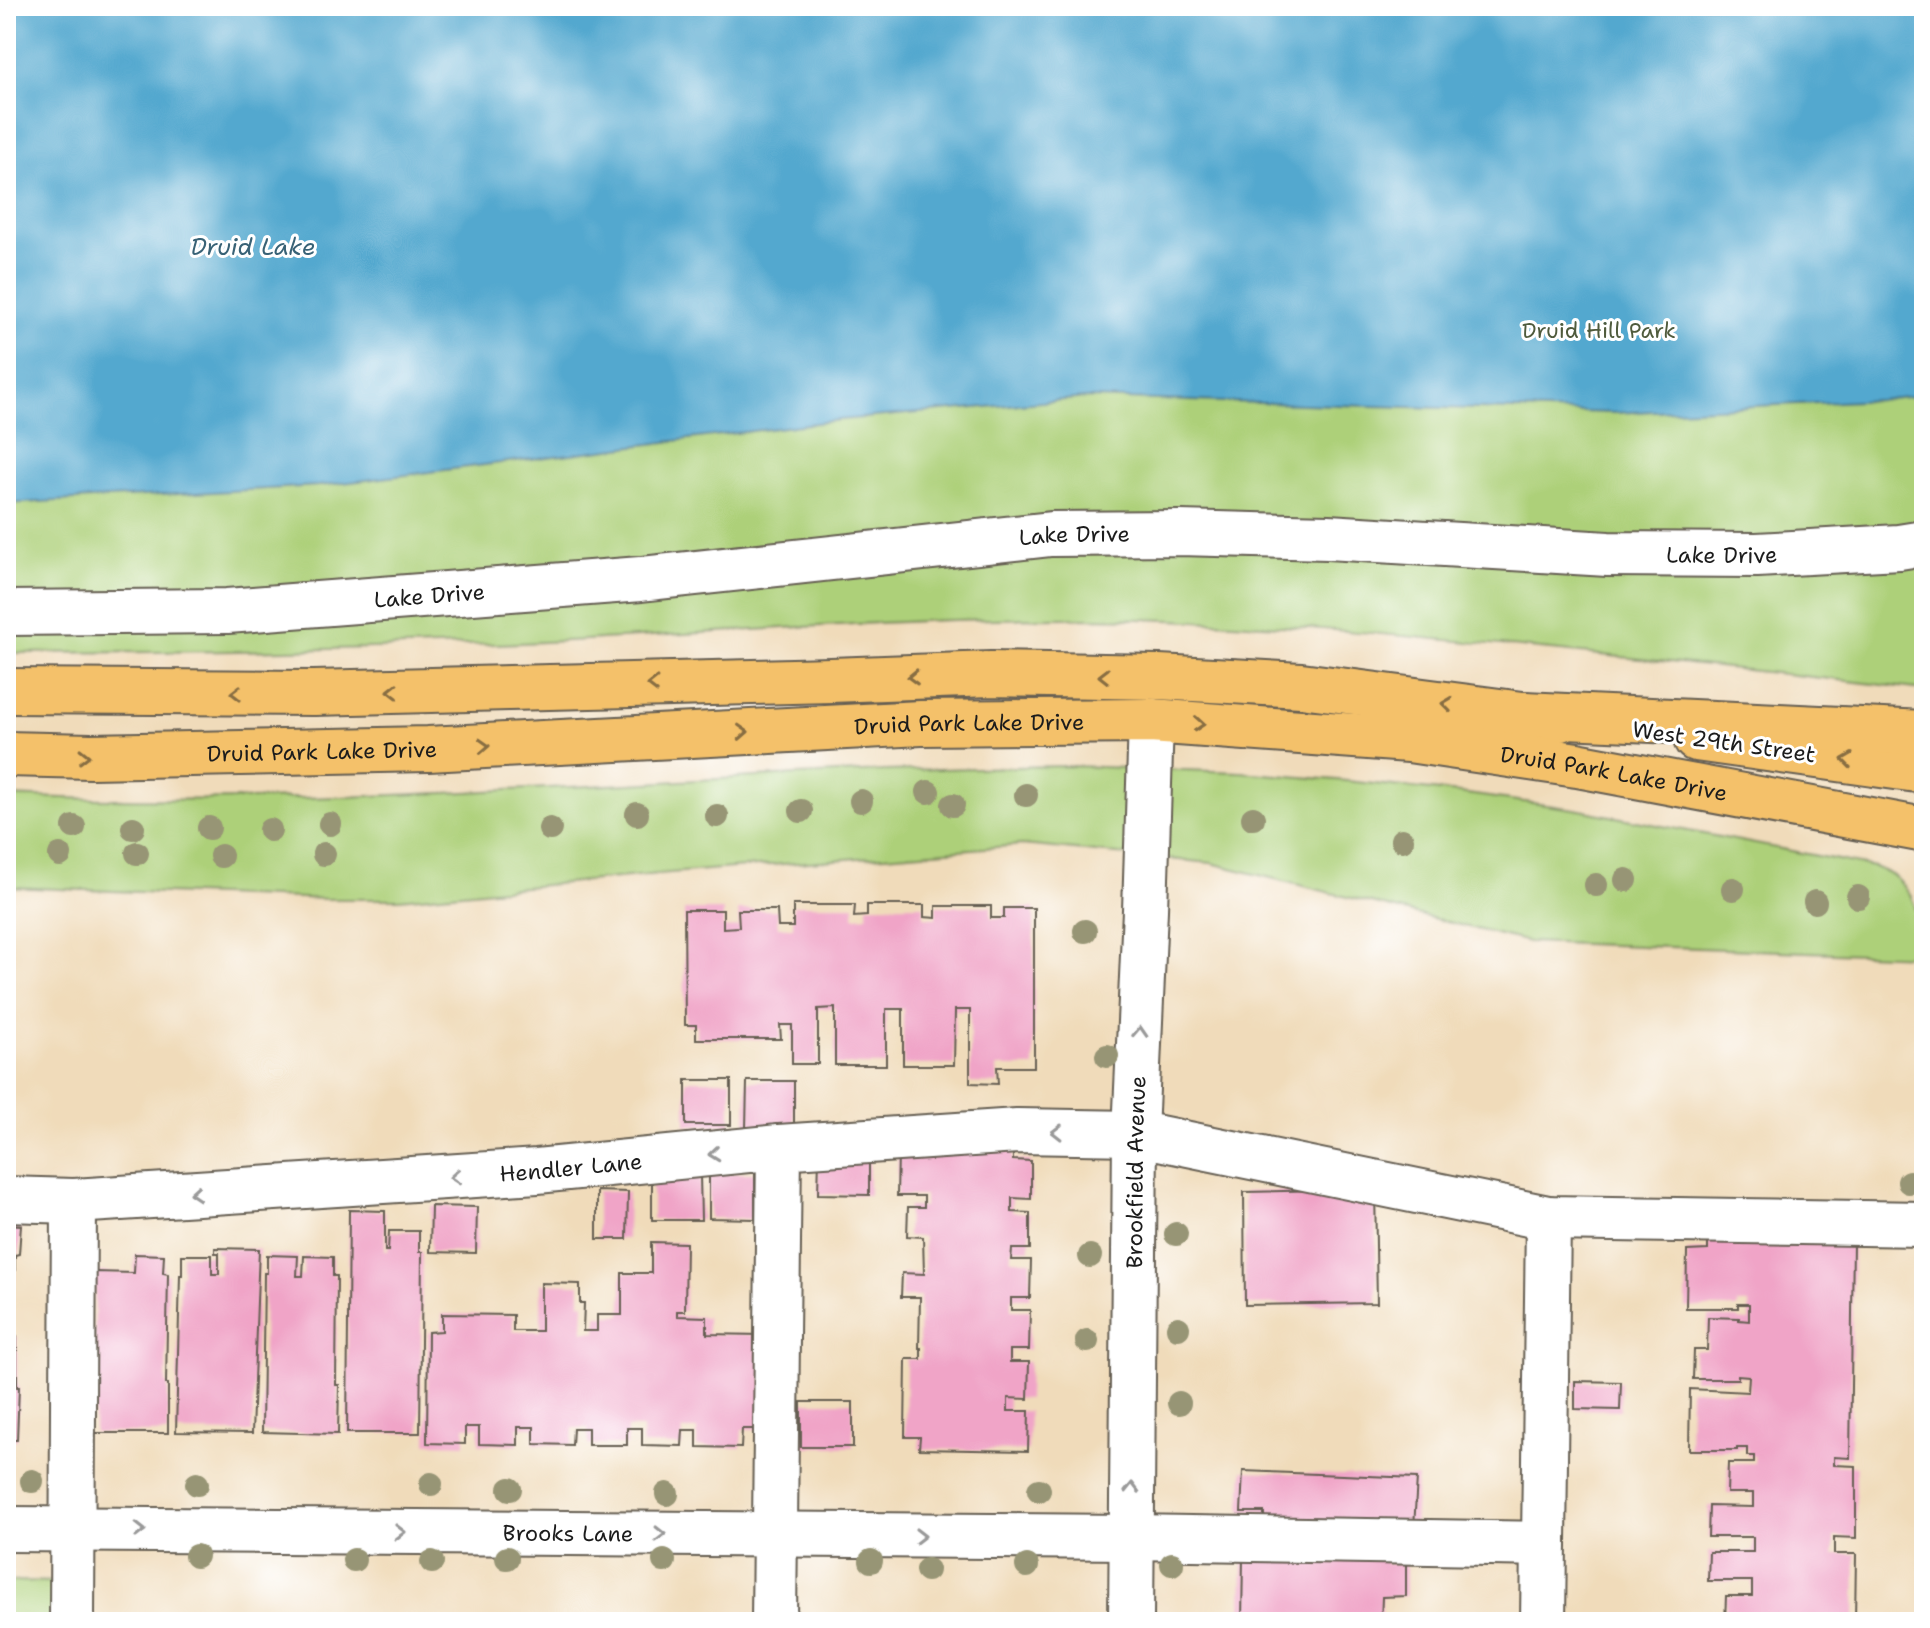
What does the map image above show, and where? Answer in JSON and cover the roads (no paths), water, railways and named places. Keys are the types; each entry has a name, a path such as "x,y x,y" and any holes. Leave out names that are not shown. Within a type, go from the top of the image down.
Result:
{"main road":[{"name":"Druid Park Lake Drive","path":"6,691 314,693 991,674 1159,677 1301,685 1524,714"},
{"path":"1524,714 1924,733"},
{"name":"West 29th Street","path":"1524,714 1924,771"},
{"name":"Druid Park Lake Drive","path":"6,754 91,756 428,749 921,723 1151,721 1409,740 1577,765 1924,830"}],"street":[{"name":"Lake Drive","path":"6,613 227,611 641,579 1051,534 1328,537 1622,554 1757,555 1924,543"},
{"name":"Brookfield Avenue","path":"1131,1622 1135,1133 1151,721"},
{"name":"Hendler Lane","path":"6,1199 74,1201 537,1171 779,1147 1017,1131 1135,1133 1548,1218 1924,1224"},
{"path":"774,1622 779,1147"},
{"path":"72,1622 74,1201"},
{"path":"1543,1622 1548,1218"},
{"name":"Brooks Lane","path":"6,1529 1132,1537 1544,1544"}],"water":[{"name":"Druid Lake","path":"6,6 1924,6 1924,395 1880,400 1614,413 1087,398 840,420 319,486 6,504"}],"park label":[{"name":"Druid Hill Park","path":"1599,330"}]}
